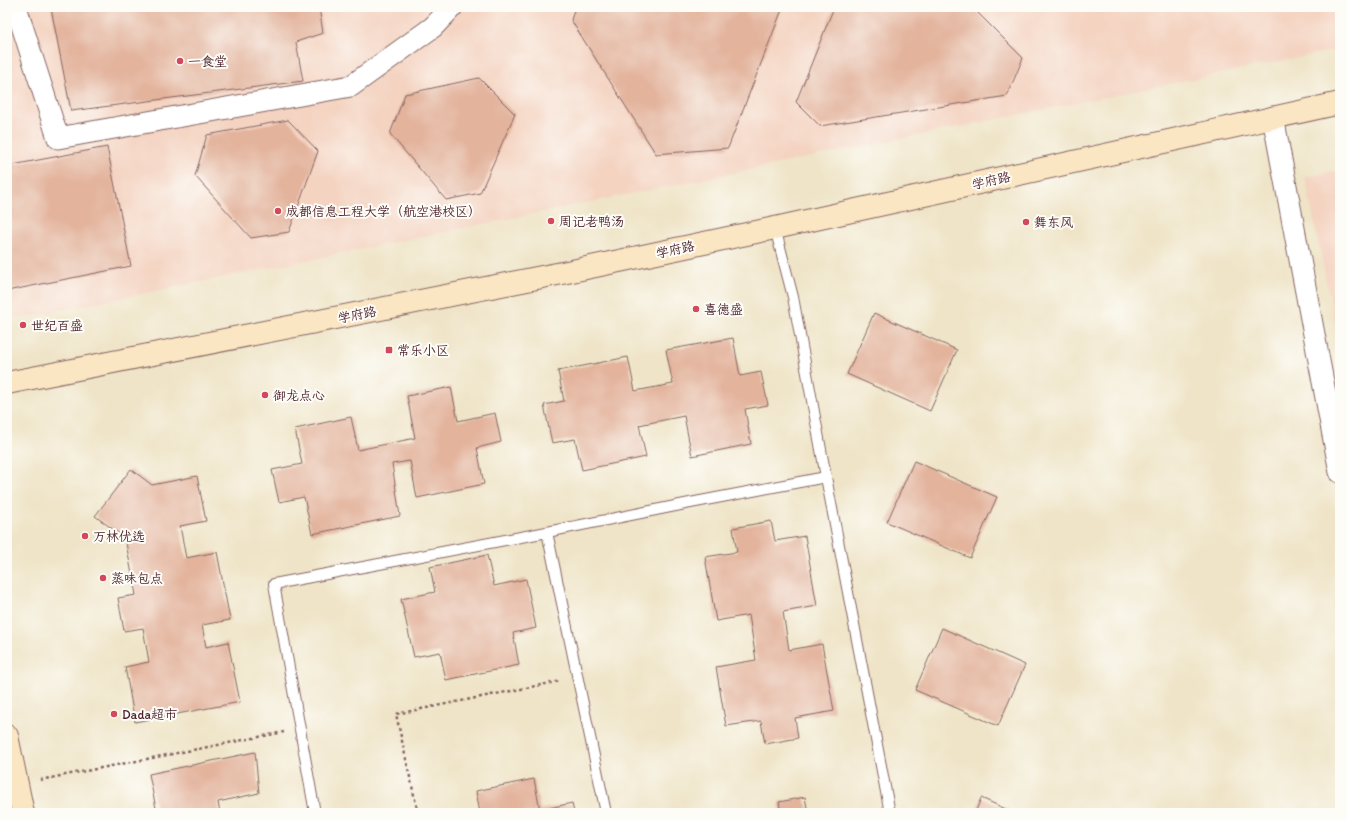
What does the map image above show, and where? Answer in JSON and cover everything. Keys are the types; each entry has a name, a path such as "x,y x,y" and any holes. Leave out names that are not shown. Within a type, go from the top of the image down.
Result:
{"main road":[{"name":"学府路","path":"7,383 565,272 776,228 1340,103"},
{"path":"7,736 23,813"}],"street":[{"path":"16,7 58,138 351,86 433,27 452,7"},
{"path":"1273,117 1340,472"}],"lane":[{"path":"776,228 793,297 890,813"},
{"path":"315,813 274,584 826,477"},
{"path":"547,532 606,813"}],"path":[{"path":"410,813 418,812 396,714 578,678"},
{"path":"18,784 299,729"}],"shaded area":[{"name":"成都信息工程大学（航空港校区）","path":"7,7 1340,7 1340,49 19,319 7,311"},
{"path":"1340,170 1340,347 1305,177"}],"building":[{"name":"一食堂","path":"319,7 323,33 296,42 303,81 71,111 51,8"},
{"path":"575,7 783,7 728,148 656,154 571,20"},
{"path":"834,7 972,7 1023,58 1007,96 820,126 796,102"},
{"path":"479,78 515,114 480,193 446,200 390,134 405,94"},
{"path":"288,120 318,151 289,232 251,238 195,176 207,135"},
{"path":"107,147 131,266 7,291 7,166"},
{"path":"874,313 957,350 930,411 847,374"},
{"path":"733,338 740,376 761,372 768,405 745,409 751,444 692,456 684,416 639,425 646,457 582,470 575,439 552,443 544,405 564,401 558,371 628,357 635,391 673,384 666,350"},
{"path":"451,387 458,421 495,413 501,442 477,448 484,484 417,498 410,461 392,464 400,516 312,534 304,497 279,502 272,470 302,464 295,429 351,417 358,450 415,438 407,396"},
{"path":"914,461 997,497 970,558 887,522"},
{"path":"131,469 152,485 197,476 206,521 180,526 186,558 217,552 230,620 202,625 206,647 228,642 240,702 135,722 125,667 149,662 143,628 124,631 118,598 136,595 125,538 95,516"},
{"path":"771,521 775,541 805,536 817,606 783,612 789,650 822,644 834,711 795,718 798,738 765,744 761,721 726,726 716,667 756,660 749,615 716,621 705,557 737,552 733,528"},
{"path":"487,555 494,586 526,579 536,628 513,633 519,665 446,680 440,652 414,657 401,599 435,592 430,567"},
{"path":"942,628 1025,665 998,726 915,690"},
{"path":"255,752 259,793 218,802 220,813 157,813 149,774"},
{"path":"534,779 540,810 572,803 574,813 480,813 476,791"},
{"path":"805,797 808,813 781,813 779,802"},
{"path":"981,798 1015,813 975,813"}],"place":[{"name":"一食堂","path":"180,61"},
{"name":"成都信息工程大学（航空港校区）","path":"278,211"},
{"name":"周记老鸭汤","path":"551,221"},
{"name":"舞东风","path":"1026,222"},
{"name":"喜德盛","path":"696,309"},
{"name":"世纪百盛","path":"23,325"},
{"name":"常乐小区","path":"389,350"},
{"name":"御龙点心","path":"265,395"},
{"name":"万林优选","path":"85,536"},
{"name":"蒸味包点","path":"103,578"},
{"name":"Dada超市","path":"114,714"}]}
